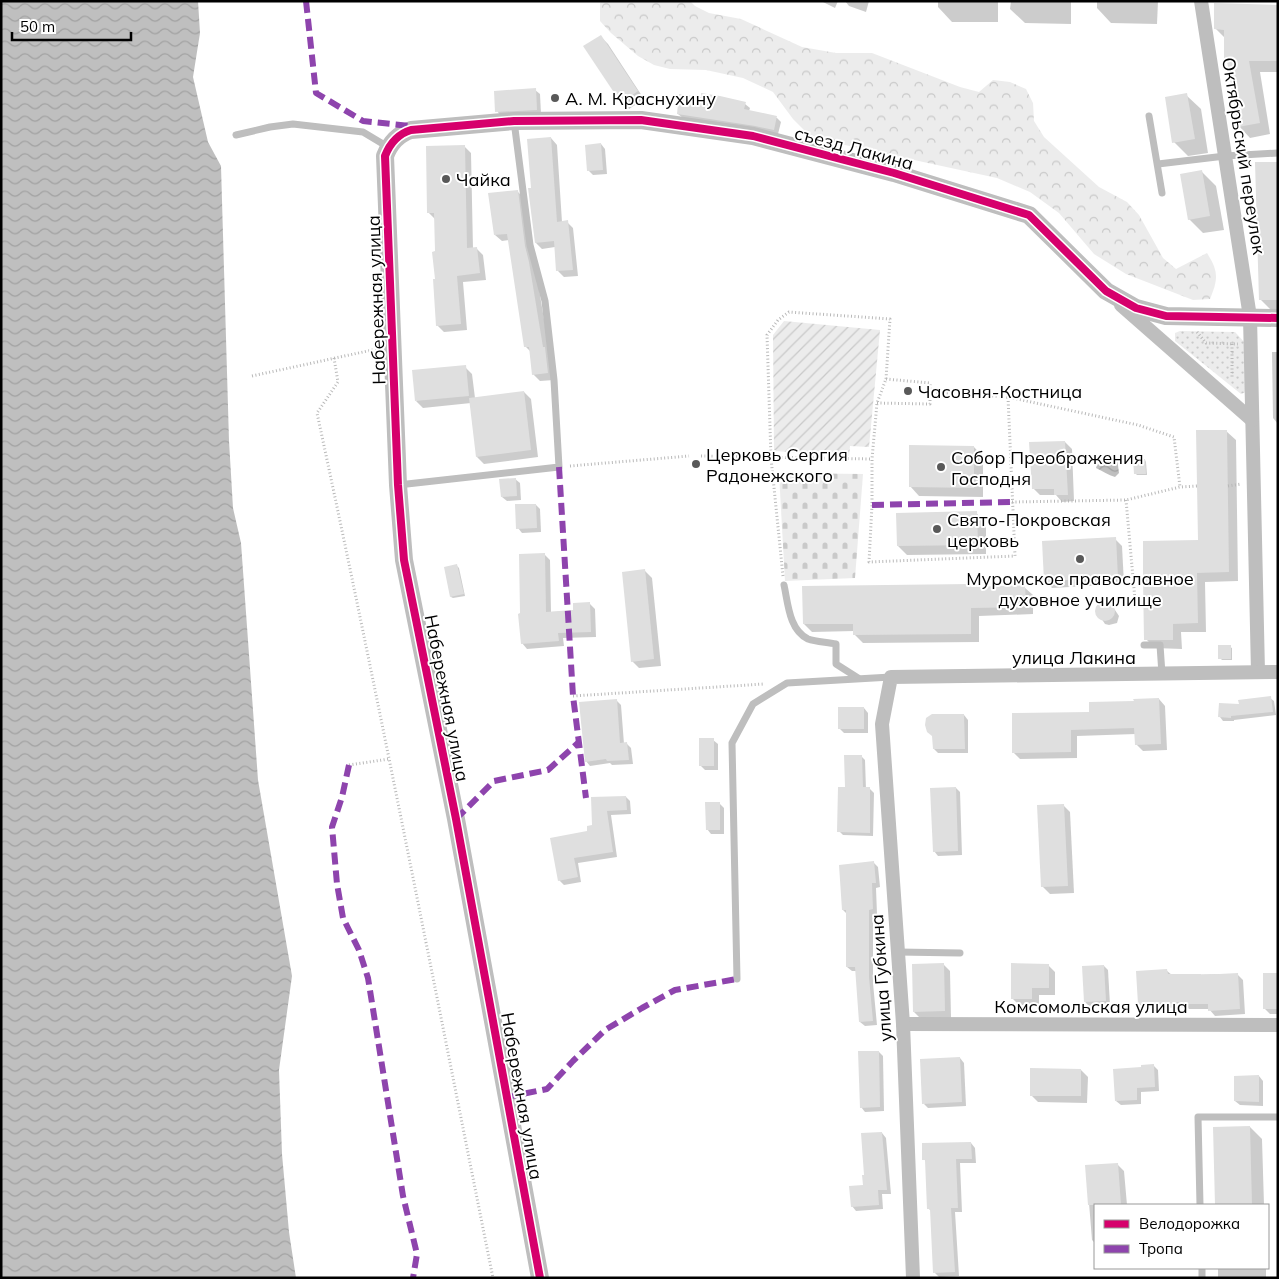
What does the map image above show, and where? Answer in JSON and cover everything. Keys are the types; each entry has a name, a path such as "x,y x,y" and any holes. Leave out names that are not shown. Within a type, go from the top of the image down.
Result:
{"street":[{"name":"Октябрьский переулок","path":"1201,1 1250,317"},
{"name":"съезд Лакина","path":"388,147 402,133 411,130 514,121 641,120 753,136 894,173 1029,215 1106,291 1252,420"},
{"name":"Набережная улица","path":"388,147 385,156 392,345 398,485 404,560 456,819 540,1278"},
{"name":"съезд Лакина","path":"1106,291 1136,308 1166,316 1278,318"},
{"path":"1250,317 1258,672"},
{"name":"улица Лакина","path":"890,677 1162,675 1278,672"},
{"name":"улица Губкина","path":"890,677 882,724 903,1024 913,1278"},
{"name":"Комсомольская улица","path":"903,1024 1278,1025"}],"lane":[{"path":"1149,116 1162,193"},
{"path":"398,485 558,467 554,380 545,301 530,245 514,121"},
{"path":"236,135 293,124 363,132 388,147"},
{"path":"1158,164 1225,156 1278,153"},
{"path":"784,585 790,613 797,632 809,639 836,644 836,664 858,678"},
{"path":"1144,645 1160,645 1162,675"},
{"path":"737,979 732,743 753,704 787,683 890,677"},
{"path":"898,952 960,953"},
{"path":"1200,1204 1198,1117 1278,1117"}],"path":[{"path":"784,585 770,458 767,335 778,320 789,312 890,319 886,379 877,403 872,459 869,562 1016,556 1008,398"},
{"path":"1197,331 1206,343 1246,344"},
{"path":"1232,344 1232,379"},
{"path":"252,376 392,345"},
{"path":"334,358 338,382 317,413 361,617 493,1278"},
{"path":"877,403 930,404 930,383 886,379"},
{"path":"930,392 1008,398 1138,426 1174,437 1180,487"},
{"path":"558,467 689,456"},
{"path":"700,456 872,459"},
{"path":"1012,502 1126,500 1180,487 1197,486"},
{"path":"1126,500 1135,600"},
{"path":"573,696 787,683"},
{"path":"349,764 389,759"}],"green space":[{"path":"602,1 690,1 695,6 709,13 741,19 802,47 836,53 872,53 960,87 979,92 993,80 1010,82 1026,89 1033,103 1034,121 1044,137 1099,187 1127,202 1139,215 1163,258 1176,269 1207,253 1214,265 1216,276 1215,286 1210,299 1193,300 1126,274 1094,254 1059,213 1030,192 997,178 822,140 807,133 793,119 773,92 743,78 706,70 670,69 654,65 638,56 600,21 600,3"},
{"path":"784,321 880,330 869,447 850,446 849,456 774,451 773,335"},
{"path":"1180,331 1235,332 1246,344 1246,392 1241,394 1175,341 1175,333"},
{"path":"779,473 863,474 855,578 785,581"}],"water":[{"path":"1,1 198,1 200,33 193,77 208,142 221,166 229,441 233,508 241,543 258,780 292,976 279,1070 282,1154 289,1232 296,1278 1,1278"},
{"path":"1117,458 1119,473 1115,477 1096,468 1098,462 1102,463 1109,459"}],"building":[{"path":"1214,3 1278,5 1278,61 1249,61 1260,123 1238,127 1227,61 1224,61 1224,30 1214,29"},
{"path":"601,35 638,91 621,103 583,46"},
{"path":"536,88 537,110 495,112 494,91"},
{"path":"701,93 746,102 744,109 777,116 774,130 677,114 679,94 701,97"},
{"path":"1187,93 1195,139 1172,143 1165,97"},
{"path":"551,137 557,222 568,220 573,270 556,271 554,241 535,243 528,188 531,188 527,139"},
{"path":"601,143 603,170 587,171 585,145"},
{"path":"465,145 467,248 477,247 480,273 457,276 461,324 436,326 433,279 435,279 432,252 435,251 434,213 427,213 426,146"},
{"path":"1255,162 1278,162 1278,300 1259,300"},
{"path":"1202,170 1210,216 1188,220 1180,174"},
{"path":"518,190 525,246 543,347 545,347 548,373 532,375 529,347 524,347 507,234 494,235 488,193"},
{"path":"466,365 469,396 415,401 412,370"},
{"path":"524,391 531,450 476,457 469,398"},
{"path":"1196,430 1227,430 1229,572 1197,573 1198,623 1173,624 1173,640 1144,640 1143,579 1149,576 1143,577 1143,541 1198,540"},
{"path":"1065,441 1068,495 1054,495 1054,489 1032,489 1029,442"},
{"name":"Собор Преображения Господня","path":"909,445 974,446 974,488 909,487"},
{"path":"1133,459 1145,459 1146,474 1134,474"},
{"path":"516,478 517,496 501,497 499,479"},
{"path":"515,504 536,504 537,528 516,529"},
{"name":"Свято-Покровская церковь","path":"977,511 978,545 897,546 896,513"},
{"name":"Муромское православное духовное училище","path":"1116,537 1118,578 1044,581 1042,541"},
{"path":"545,553 546,612 573,610 573,603 590,602 591,632 558,633 559,641 521,644 518,614 520,613 519,554"},
{"path":"457,564 464,594 450,597 444,567"},
{"path":"645,569 654,659 631,662 622,572"},
{"path":"971,584 971,587 1025,585 1026,607 971,608 971,634 853,635 853,624 803,624 802,586"},
{"path":"1105,601 1112,604 1115,611 1112,618 1105,621 1098,618 1095,611 1098,604"},
{"path":"1218,645 1231,645 1231,659 1218,659"},
{"path":"1271,696 1273,712 1231,716 1231,718 1218,717 1219,703 1239,704 1238,700"},
{"path":"1159,698 1161,744 1135,745 1134,728 1071,730 1071,752 1012,753 1012,713 1089,712 1089,702 1134,701 1133,699"},
{"path":"617,699 620,743 627,742 629,760 607,761 606,759 585,762 579,702"},
{"path":"838,707 864,707 864,729 838,729"},
{"path":"932,714 964,714 965,749 933,749 932,736 927,732 925,725 926,718"},
{"path":"699,738 714,738 714,766 699,766"},
{"path":"844,755 862,755 863,787 870,787 870,833 837,832 838,787 845,787"},
{"path":"956,787 958,851 933,852 930,788"},
{"path":"626,796 627,810 607,811 613,852 574,858 578,877 558,881 550,838 587,831 587,826 592,825 591,797"},
{"path":"705,802 720,802 720,830 706,830"},
{"path":"1064,804 1068,886 1041,887 1037,805"},
{"path":"874,861 876,883 872,883 873,909 869,910 869,977 873,1021 859,1022 855,967 846,967 846,910 842,910 839,865"},
{"path":"944,963 945,1011 913,1012 912,964"},
{"path":"1011,963 1049,964 1049,988 1032,988 1032,999 1011,999"},
{"path":"1104,965 1106,1001 1084,1002 1082,966"},
{"path":"1167,969 1168,974 1238,973 1240,1009 1208,1011 1208,1004 1182,1004 1182,1002 1138,1004 1136,971"},
{"path":"1263,973 1278,973 1278,1009 1263,1009"},
{"path":"858,1051 879,1051 880,1107 860,1108"},
{"path":"960,1057 962,1102 922,1104 920,1059"},
{"path":"1154,1064 1155,1087 1137,1088 1137,1100 1115,1101 1113,1069"},
{"path":"1030,1068 1081,1069 1081,1096 1030,1096"},
{"path":"1259,1075 1259,1102 1234,1101 1234,1076"},
{"path":"1250,1126 1252,1204 1215,1204 1213,1127"},
{"path":"882,1132 887,1190 878,1190 879,1205 851,1207 849,1186 863,1185 861,1133"},
{"path":"971,1142 972,1159 956,1159 958,1208 951,1208 955,1272 933,1273 930,1209 927,1209 925,1160 922,1160 922,1143"},
{"path":"1118,1163 1121,1204 1088,1205 1085,1165"}],"marked path":[{"path":"306,1 316,93 363,121 410,126"},
{"path":"559,467 573,696 586,798"},
{"path":"872,505 1012,502"},
{"path":"456,819 494,781 548,770 579,742"},
{"path":"349,765 342,797 332,827 337,884 343,918 359,950 368,978 403,1196 417,1254 413,1278"},
{"path":"507,1097 547,1089 605,1030 675,990 737,979"}],"cycle path":[{"path":"540,1278 456,819 404,560 398,485 385,156 392,143 402,134 411,130 514,121 641,120 753,136 894,173 1029,215 1106,291 1136,308 1166,316 1278,318"}],"place":[{"name":"А. М. Краснухину","path":"555,98"},
{"name":"Чайка","path":"446,179"},
{"name":"Часовня-Костница","path":"908,391"},
{"name":"Церковь Сергия Радонежского","path":"696,464"},
{"name":"Собор Преображения Господня","path":"941,467"},
{"name":"Свято-Покровская церковь","path":"937,529"},
{"name":"Муромское православное духовное училище","path":"1080,559"}]}
